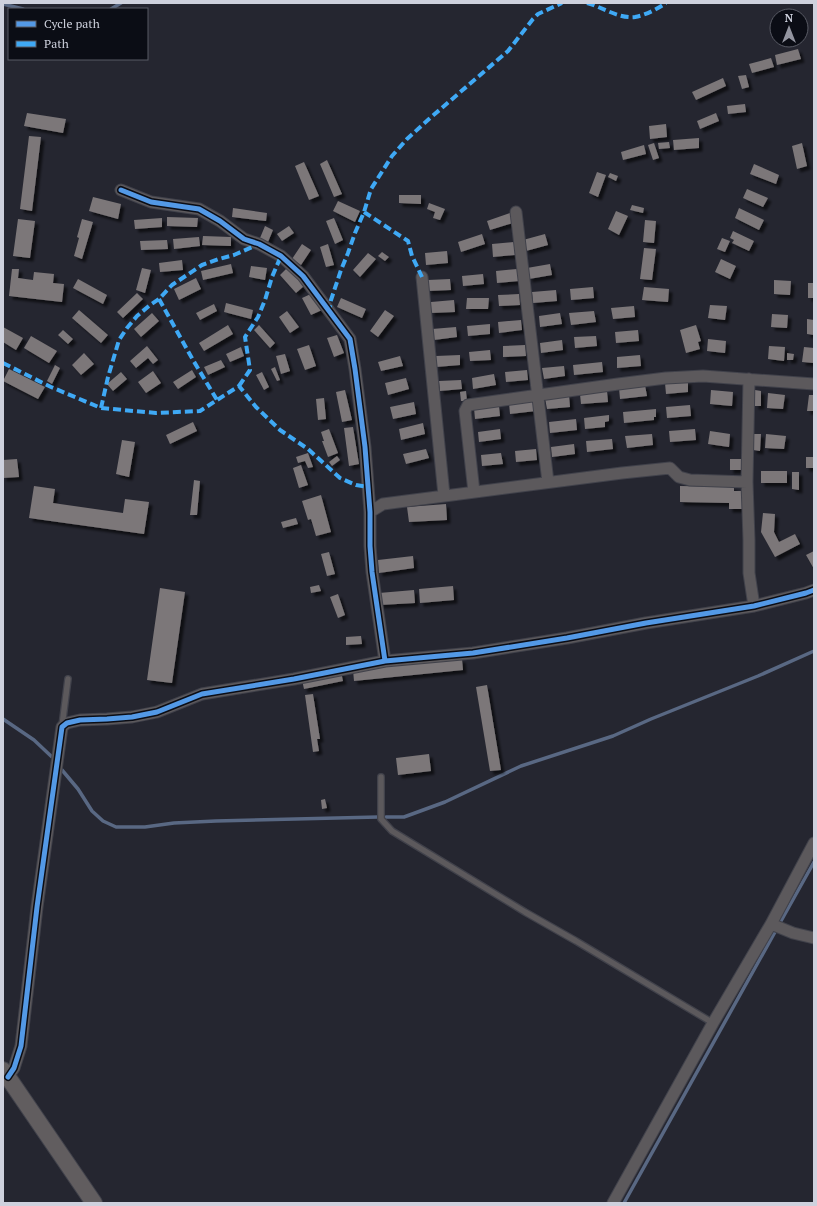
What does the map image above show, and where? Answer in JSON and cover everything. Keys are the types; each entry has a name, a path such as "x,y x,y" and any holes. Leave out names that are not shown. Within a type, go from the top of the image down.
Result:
{"main road":[{"path":"5,1073 94,1203"}],"street":[{"path":"121,190 152,202 199,209 220,221 244,239 259,244 281,256 303,276 350,339 365,447 370,512 372,572 385,661"},
{"path":"516,212 548,482"},
{"path":"422,277 444,495"},
{"path":"474,492 465,411 468,405 666,378 702,376 814,384"},
{"path":"749,379 747,482 749,573 754,606"},
{"path":"370,512 383,504 444,495 670,468 679,477 690,480 747,482"},
{"path":"5,1073 14,1068 21,1046 37,907 62,727 67,723 80,720 108,719 157,712 202,694 294,679 385,661 473,653 567,638 646,623 754,606 814,590"},
{"path":"613,1203 713,1022 771,924 814,843"},
{"path":"771,924 794,933 814,938"}],"lane":[{"path":"62,727 68,680"},
{"path":"381,777 381,819 392,831 524,912 713,1022"}],"building":[{"path":"798,49 801,59 777,65 775,55"},
{"path":"771,58 774,67 752,73 749,64"},
{"path":"746,75 749,87 742,89 738,76"},
{"path":"723,78 726,86 696,100 692,92"},
{"path":"745,104 746,112 728,114 727,106"},
{"path":"27,113 66,119 63,133 24,126"},
{"path":"716,113 719,121 700,129 697,121"},
{"path":"666,124 667,137 650,139 649,126"},
{"path":"29,136 41,137 32,211 20,209"},
{"path":"699,138 699,148 674,150 673,140"},
{"path":"669,142 670,148 659,149 658,143"},
{"path":"654,143 659,158 653,160 648,145"},
{"path":"802,143 807,166 797,169 792,146"},
{"path":"644,145 646,154 623,160 621,152"},
{"path":"327,160 342,194 334,197 320,164"},
{"path":"304,162 319,196 309,200 295,166"},
{"path":"754,164 779,175 776,184 750,174"},
{"path":"597,172 606,175 598,197 589,193"},
{"path":"610,173 618,176 616,181 608,177"},
{"path":"747,189 768,198 763,207 743,198"},
{"path":"399,195 421,195 421,204 399,203"},
{"path":"93,197 121,204 118,219 89,211"},
{"path":"338,201 360,211 355,222 333,211"},
{"path":"429,203 445,209 440,220 433,218 435,212 427,209"},
{"path":"632,205 644,208 643,213 630,210"},
{"path":"233,208 267,213 266,221 232,217"},
{"path":"739,208 764,220 759,230 735,218"},
{"path":"616,211 628,216 619,235 608,229"},
{"path":"510,213 513,223 490,230 487,221"},
{"path":"167,217 198,218 197,227 167,226"},
{"path":"162,218 162,227 135,229 134,220"},
{"path":"334,218 343,240 335,244 326,221"},
{"path":"18,219 35,221 30,258 13,256"},
{"path":"82,219 93,222 82,259 74,256"},
{"path":"645,220 656,221 654,243 643,242"},
{"path":"265,226 273,230 268,242 260,238"},
{"path":"289,226 294,233 282,241 277,234"},
{"path":"733,231 754,241 749,251 732,243 734,240 730,238"},
{"path":"482,234 485,244 461,252 458,242"},
{"path":"545,234 548,245 526,251 523,240"},
{"path":"203,236 231,237 231,246 202,245"},
{"path":"199,237 200,246 174,249 173,239"},
{"path":"722,238 730,241 725,252 717,249"},
{"path":"167,240 168,249 141,250 140,241"},
{"path":"514,242 515,255 493,257 492,244"},
{"path":"302,244 311,250 301,265 292,259"},
{"path":"328,244 334,265 326,267 320,247"},
{"path":"644,248 656,249 652,280 640,279"},
{"path":"447,251 448,263 426,265 425,253"},
{"path":"382,252 389,257 385,261 378,256"},
{"path":"368,253 376,259 360,277 353,270"},
{"path":"721,259 736,266 730,279 715,272"},
{"path":"182,260 183,270 160,272 159,263"},
{"path":"231,264 233,273 203,280 201,271"},
{"path":"550,264 552,275 529,279 527,268"},
{"path":"251,266 267,268 265,280 249,277"},
{"path":"142,268 151,270 145,293 136,290"},
{"path":"287,268 304,286 296,293 280,275"},
{"path":"12,269 19,269 18,278 33,280 34,272 54,274 53,283 64,284 62,302 9,296"},
{"path":"517,269 519,281 497,283 496,271"},
{"path":"483,274 484,284 463,286 462,276"},
{"path":"196,278 201,289 179,300 174,289"},
{"path":"78,279 107,295 103,304 73,288"},
{"path":"450,279 451,290 428,291 428,280"},
{"path":"774,280 791,281 790,295 774,294"},
{"path":"808,283 814,283 814,298 808,298"},
{"path":"593,287 594,298 571,300 570,289"},
{"path":"644,287 669,289 668,302 642,300"},
{"path":"556,290 557,301 533,303 532,292"},
{"path":"137,293 143,299 123,318 117,312"},
{"path":"313,293 322,310 311,315 302,298"},
{"path":"519,294 520,305 499,306 498,295"},
{"path":"341,298 366,309 362,318 337,307"},
{"path":"467,298 489,298 488,309 466,309"},
{"path":"454,300 455,312 431,313 431,302"},
{"path":"226,303 253,310 251,319 224,312"},
{"path":"214,304 217,311 200,320 196,313"},
{"path":"710,305 727,306 725,320 708,318"},
{"path":"634,306 635,317 613,319 611,308"},
{"path":"79,310 108,335 101,343 72,318"},
{"path":"385,310 394,316 378,337 370,331"},
{"path":"287,311 299,327 290,333 279,317"},
{"path":"594,311 596,322 571,325 569,313"},
{"path":"152,313 159,321 141,337 134,329"},
{"path":"560,313 562,324 540,327 539,316"},
{"path":"772,314 788,315 787,328 771,327"},
{"path":"807,319 814,320 814,335 807,334"},
{"path":"521,320 522,330 499,333 498,322"},
{"path":"490,324 490,334 468,336 467,326"},
{"path":"228,325 233,334 204,351 199,343"},
{"path":"259,325 275,343 270,348 254,330"},
{"path":"696,325 701,341 698,342 700,349 686,353 680,330"},
{"path":"3,327 23,338 16,350 3,342"},
{"path":"456,327 457,337 434,340 432,329"},
{"path":"63,330 73,339 68,344 58,335"},
{"path":"638,330 639,341 616,343 615,332"},
{"path":"337,335 344,353 334,357 327,338"},
{"path":"31,336 57,351 49,363 24,348"},
{"path":"596,336 597,346 575,348 574,337"},
{"path":"708,339 726,341 725,353 707,351"},
{"path":"562,340 563,350 541,353 540,343"},
{"path":"309,345 316,366 305,370 297,349"},
{"path":"525,345 526,356 503,357 503,346"},
{"path":"147,346 158,360 153,364 148,358 136,368 130,361"},
{"path":"769,346 785,347 784,361 768,359"},
{"path":"241,347 244,356 230,362 226,354"},
{"path":"804,347 814,348 814,363 802,362"},
{"path":"490,350 491,360 470,361 469,352"},
{"path":"84,353 94,364 81,375 72,365"},
{"path":"787,353 794,354 793,360 787,360"},
{"path":"285,354 290,371 281,374 276,356"},
{"path":"460,355 460,365 436,367 436,356"},
{"path":"640,355 641,366 617,368 617,357"},
{"path":"400,356 403,366 381,371 378,362"},
{"path":"221,360 225,367 208,375 204,367"},
{"path":"602,362 603,372 574,375 573,365"},
{"path":"55,365 60,368 52,384 47,381"},
{"path":"564,366 565,376 544,379 542,368"},
{"path":"275,367 280,380 277,381 271,369"},
{"path":"9,369 45,387 38,399 3,381"},
{"path":"192,370 196,377 178,389 173,382"},
{"path":"527,370 528,380 506,382 505,372"},
{"path":"153,371 161,383 146,393 138,382"},
{"path":"121,372 127,379 113,391 107,384"},
{"path":"262,372 269,387 264,390 256,375"},
{"path":"494,374 496,385 473,389 472,378"},
{"path":"406,378 409,389 388,395 385,383"},
{"path":"461,380 462,389 440,391 439,381"},
{"path":"688,381 688,392 666,394 665,383"},
{"path":"645,385 647,396 620,399 619,388"},
{"path":"345,390 352,420 342,422 336,392"},
{"path":"711,390 733,392 732,406 710,404"},
{"path":"755,390 761,391 761,406 755,406"},
{"path":"466,391 467,401 461,401 460,392"},
{"path":"607,391 608,402 581,404 580,394"},
{"path":"768,393 785,395 783,409 767,408"},
{"path":"569,395 570,407 547,409 545,398"},
{"path":"809,395 814,395 814,411 807,411"},
{"path":"324,398 326,419 318,420 316,399"},
{"path":"535,400 536,411 510,414 509,403"},
{"path":"414,402 416,414 393,419 390,407"},
{"path":"690,405 691,416 667,418 666,407"},
{"path":"499,406 500,416 475,419 474,408"},
{"path":"656,409 656,417 654,417 654,420 624,423 623,412"},
{"path":"609,415 609,421 605,422 605,427 585,429 584,418"},
{"path":"576,419 577,430 550,433 549,422"},
{"path":"193,422 197,431 170,444 166,435"},
{"path":"423,423 425,434 401,440 399,429"},
{"path":"353,427 359,464 349,466 344,428"},
{"path":"329,429 338,453 328,457 322,441 324,441 321,432"},
{"path":"500,429 501,439 479,442 478,432"},
{"path":"695,429 696,440 670,442 669,431"},
{"path":"710,431 730,434 729,447 708,444"},
{"path":"652,434 653,445 627,448 625,436"},
{"path":"754,434 761,434 760,451 753,450"},
{"path":"766,434 786,436 784,449 765,448"},
{"path":"612,439 613,449 587,452 586,441"},
{"path":"122,440 135,442 129,477 116,474"},
{"path":"574,444 575,454 552,457 551,447"},
{"path":"426,449 429,458 406,464 403,454"},
{"path":"536,449 537,460 516,462 515,451"},
{"path":"308,453 313,467 308,468 305,461 298,463 296,457"},
{"path":"501,453 503,464 482,466 481,455"},
{"path":"337,456 340,460 332,466 329,462"},
{"path":"806,457 814,457 814,468 806,468"},
{"path":"17,459 19,477 3,478 3,460"},
{"path":"730,459 744,459 744,470 730,470"},
{"path":"301,465 308,485 299,488 293,468"},
{"path":"761,471 787,471 787,483 761,483"},
{"path":"792,472 799,472 799,490 792,489"},
{"path":"194,480 200,481 197,515 190,515"},
{"path":"34,486 55,489 53,503 123,513 125,499 149,502 144,534 29,518"},
{"path":"680,486 734,487 734,491 744,491 744,509 729,509 729,503 680,502"},
{"path":"321,495 331,532 316,536 311,519 308,520 302,501"},
{"path":"446,504 447,520 409,522 407,507"},
{"path":"763,513 775,514 774,532 779,542 795,534 800,544 775,557 761,532"},
{"path":"296,518 298,524 283,528 281,522"},
{"path":"814,551 814,569 806,555"},
{"path":"329,552 335,574 327,576 321,554"},
{"path":"413,556 414,568 379,573 378,560"},
{"path":"319,585 321,591 311,593 310,587"},
{"path":"453,586 454,600 420,603 419,589"},
{"path":"160,588 185,592 172,683 147,680"},
{"path":"414,590 415,603 380,605 379,593"},
{"path":"338,594 345,615 338,618 330,597"},
{"path":"361,636 362,644 346,645 346,637"},
{"path":"462,659 463,670 354,681 353,670"},
{"path":"341,672 343,681 304,689 302,680"},
{"path":"487,685 501,770 490,771 476,687"},
{"path":"313,694 320,739 317,739 319,751 313,752 305,695"},
{"path":"429,754 431,771 398,775 396,758"},
{"path":"325,799 327,808 322,809 321,800"}],"waterway":[{"path":"113,8 121,3"},
{"path":"3,4 19,8"},
{"path":"386,817 404,817 445,802 521,766 613,736 758,676 814,651"},
{"path":"3,719 34,740 52,757"},
{"path":"62,770 78,789 92,811 103,821 116,827 145,827 174,823 216,821 378,817"},
{"path":"781,921 814,862"},
{"path":"624,1203 775,932"}],"marked path":[{"path":"329,313 331,300 341,270 364,212 371,189 392,156 407,139 429,119 508,51 538,14 562,3"},
{"path":"587,3 617,15 629,17 639,16 655,10 666,3"},
{"path":"364,212 408,241 412,256 422,277"},
{"path":"101,408 119,340 137,316 159,299 172,285 202,265 234,255 259,244"},
{"path":"239,386 250,370 245,337 258,317 281,256"},
{"path":"159,299 217,400"},
{"path":"3,363 51,387 101,408 156,413 200,411 239,386 256,407 280,430 308,449 340,478 356,485 369,487"}],"cycle path":[{"path":"121,190 151,202 199,209 220,221 244,239 259,244 281,256 303,276 350,339 365,447 370,512 372,572 385,661"},
{"path":"8,1077 14,1068 21,1046 37,907 62,727 67,723 80,720 132,717 157,712 202,694 294,679 385,661 473,653 567,638 646,623 754,606 814,590"}]}
